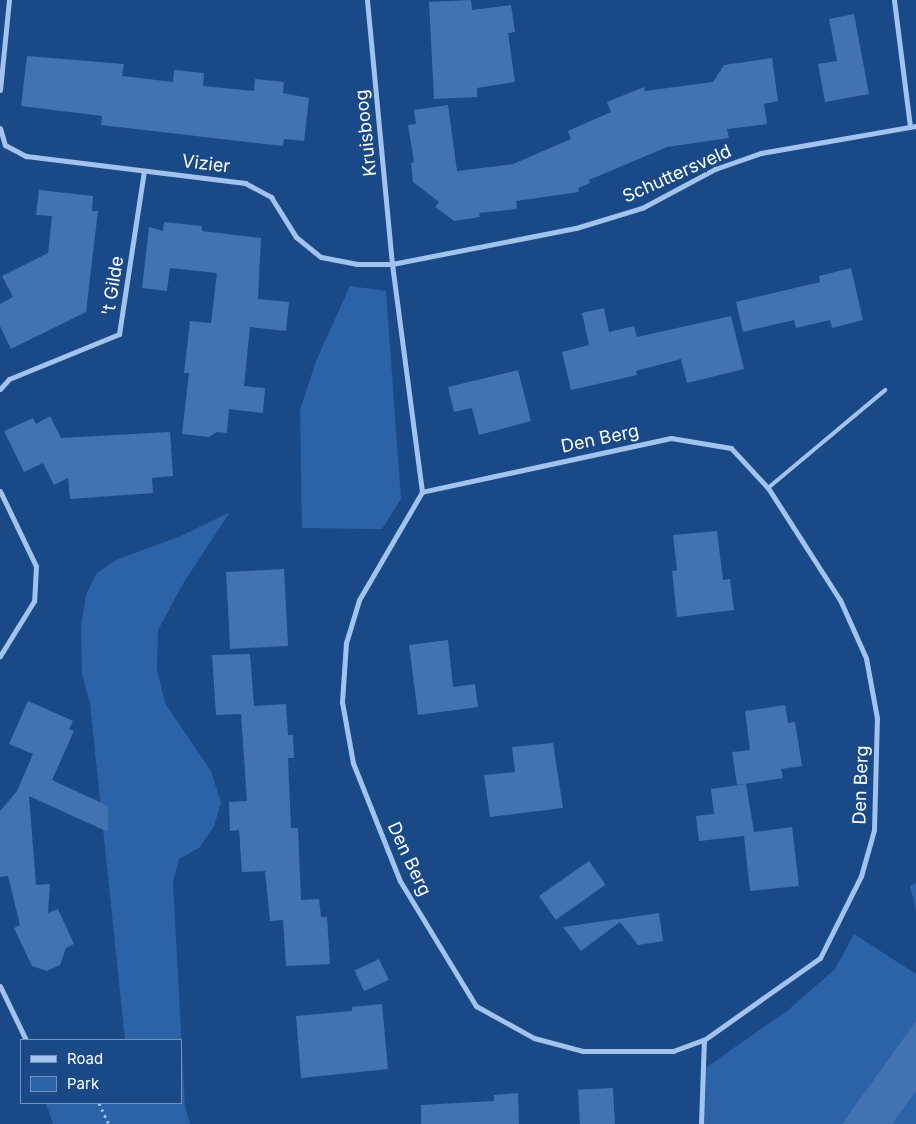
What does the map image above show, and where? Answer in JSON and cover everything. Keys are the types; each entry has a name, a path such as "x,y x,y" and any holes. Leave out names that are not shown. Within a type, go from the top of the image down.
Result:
{"street":[{"path":"0,90 9,0"},
{"name":"Kruisboog","path":"367,0 392,264"},
{"path":"894,0 913,126"},
{"name":"Schuttersveld","path":"392,264 576,228 642,208 715,169 761,153 913,126"},
{"name":"Vizier","path":"0,128 5,145 26,156 245,183 271,197 296,237 321,257 357,264 392,264"},
{"name":"'t Gilde","path":"0,389 9,379 119,334 144,170"},
{"path":"392,264 422,492"},
{"name":"Den Berg","path":"671,438 731,448 768,488 840,600 866,658 877,718 874,830 861,876 820,958 704,1040 674,1051 583,1051 534,1038 476,1006 400,882 353,762 342,702 346,643 359,600 422,492 671,438"},
{"path":"0,491 36,566 34,601 0,656"},
{"path":"0,986 26,1039"},
{"path":"700,1124 704,1040"}],"lane":[{"path":"768,488 885,390"}],"path":[{"path":"99,1104 109,1124"}],"green space":[{"path":"350,286 386,291 401,499 382,529 302,528 300,410 316,361"},
{"path":"230,512 184,582 158,630 157,670 165,703 211,771 221,803 214,826 199,848 179,859 173,882 181,1039 125,1039 90,703 82,675 81,626 86,595 96,574 116,560 181,536"},
{"path":"916,883 916,910 910,886"},
{"path":"854,934 916,974 916,1124 702,1124 701,1071 787,1011 835,969"},
{"path":"182,1050 185,1106 190,1124 53,1124 46,1104 182,1104"}],"building":[{"path":"471,0 472,10 511,5 515,32 508,33 515,82 477,88 477,97 434,99 429,2"},
{"path":"854,14 869,94 825,102 818,64 837,61 829,19"},
{"path":"27,56 124,64 122,76 173,82 174,70 204,73 203,86 254,91 255,79 284,82 283,93 309,98 304,141 284,139 283,146 101,125 102,116 21,106"},
{"path":"772,58 778,101 764,104 767,124 727,129 729,138 667,147 589,180 590,183 578,188 579,192 516,201 517,209 479,213 480,217 454,221 435,207 439,202 413,182 411,163 414,162 408,125 416,124 414,110 448,105 457,171 513,164 571,139 568,131 611,112 607,102 644,87 645,91 713,82 724,65"},
{"path":"39,190 93,196 92,211 98,211 86,312 11,349 0,326 0,304 13,297 2,276 48,253 52,216 36,215"},
{"path":"164,222 202,226 202,231 261,238 258,299 289,302 286,331 250,327 244,386 265,388 263,413 229,409 227,433 217,432 209,437 182,434 189,373 184,373 190,321 211,323 217,273 170,268 167,291 142,288 149,227 163,231"},
{"path":"851,268 863,320 832,328 830,320 796,328 794,320 743,332 736,302 820,282 819,276"},
{"path":"604,308 609,332 634,326 637,337 731,316 744,369 687,383 681,359 636,371 637,375 571,390 562,352 589,345 582,313"},
{"path":"518,370 531,421 479,435 472,408 454,412 448,387"},
{"path":"50,416 61,438 170,432 173,476 152,478 153,493 70,499 68,478 54,485 43,463 24,472 4,431 33,418 36,424"},
{"path":"717,531 723,580 730,579 734,610 677,617 672,571 677,570 673,535"},
{"path":"284,569 288,646 230,649 226,572"},
{"path":"448,640 453,687 475,684 478,707 418,715 409,645"},
{"path":"250,654 254,706 286,704 288,735 293,735 294,758 288,758 291,828 298,828 301,900 319,899 321,917 327,917 330,964 286,966 283,920 270,921 265,871 242,872 239,830 230,831 229,802 247,801 241,714 216,715 212,655"},
{"path":"28,701 73,721 69,729 74,731 52,780 108,806 108,832 29,796 36,885 50,884 48,913 58,909 74,944 66,948 60,965 47,971 32,966 14,928 20,925 8,876 0,877 0,811 17,791 33,754 9,744"},
{"path":"785,705 788,723 795,722 802,766 781,769 783,778 737,785 732,752 750,750 745,711"},
{"path":"553,743 563,808 490,817 484,775 515,772 512,747"},
{"path":"746,784 754,832 792,827 799,886 750,891 744,836 699,841 696,816 714,814 711,789"},
{"path":"589,861 606,885 556,920 539,896"},
{"path":"659,913 663,941 638,945 620,922 581,951 563,927"},
{"path":"379,959 389,980 364,991 355,970"},
{"path":"382,1004 388,1069 301,1078 296,1016 352,1011 352,1007"},
{"path":"916,1021 916,1091 892,1124 842,1124"},
{"path":"613,1088 615,1124 580,1124 578,1090"},
{"path":"518,1093 519,1124 421,1124 421,1105 494,1101 494,1095"}]}
